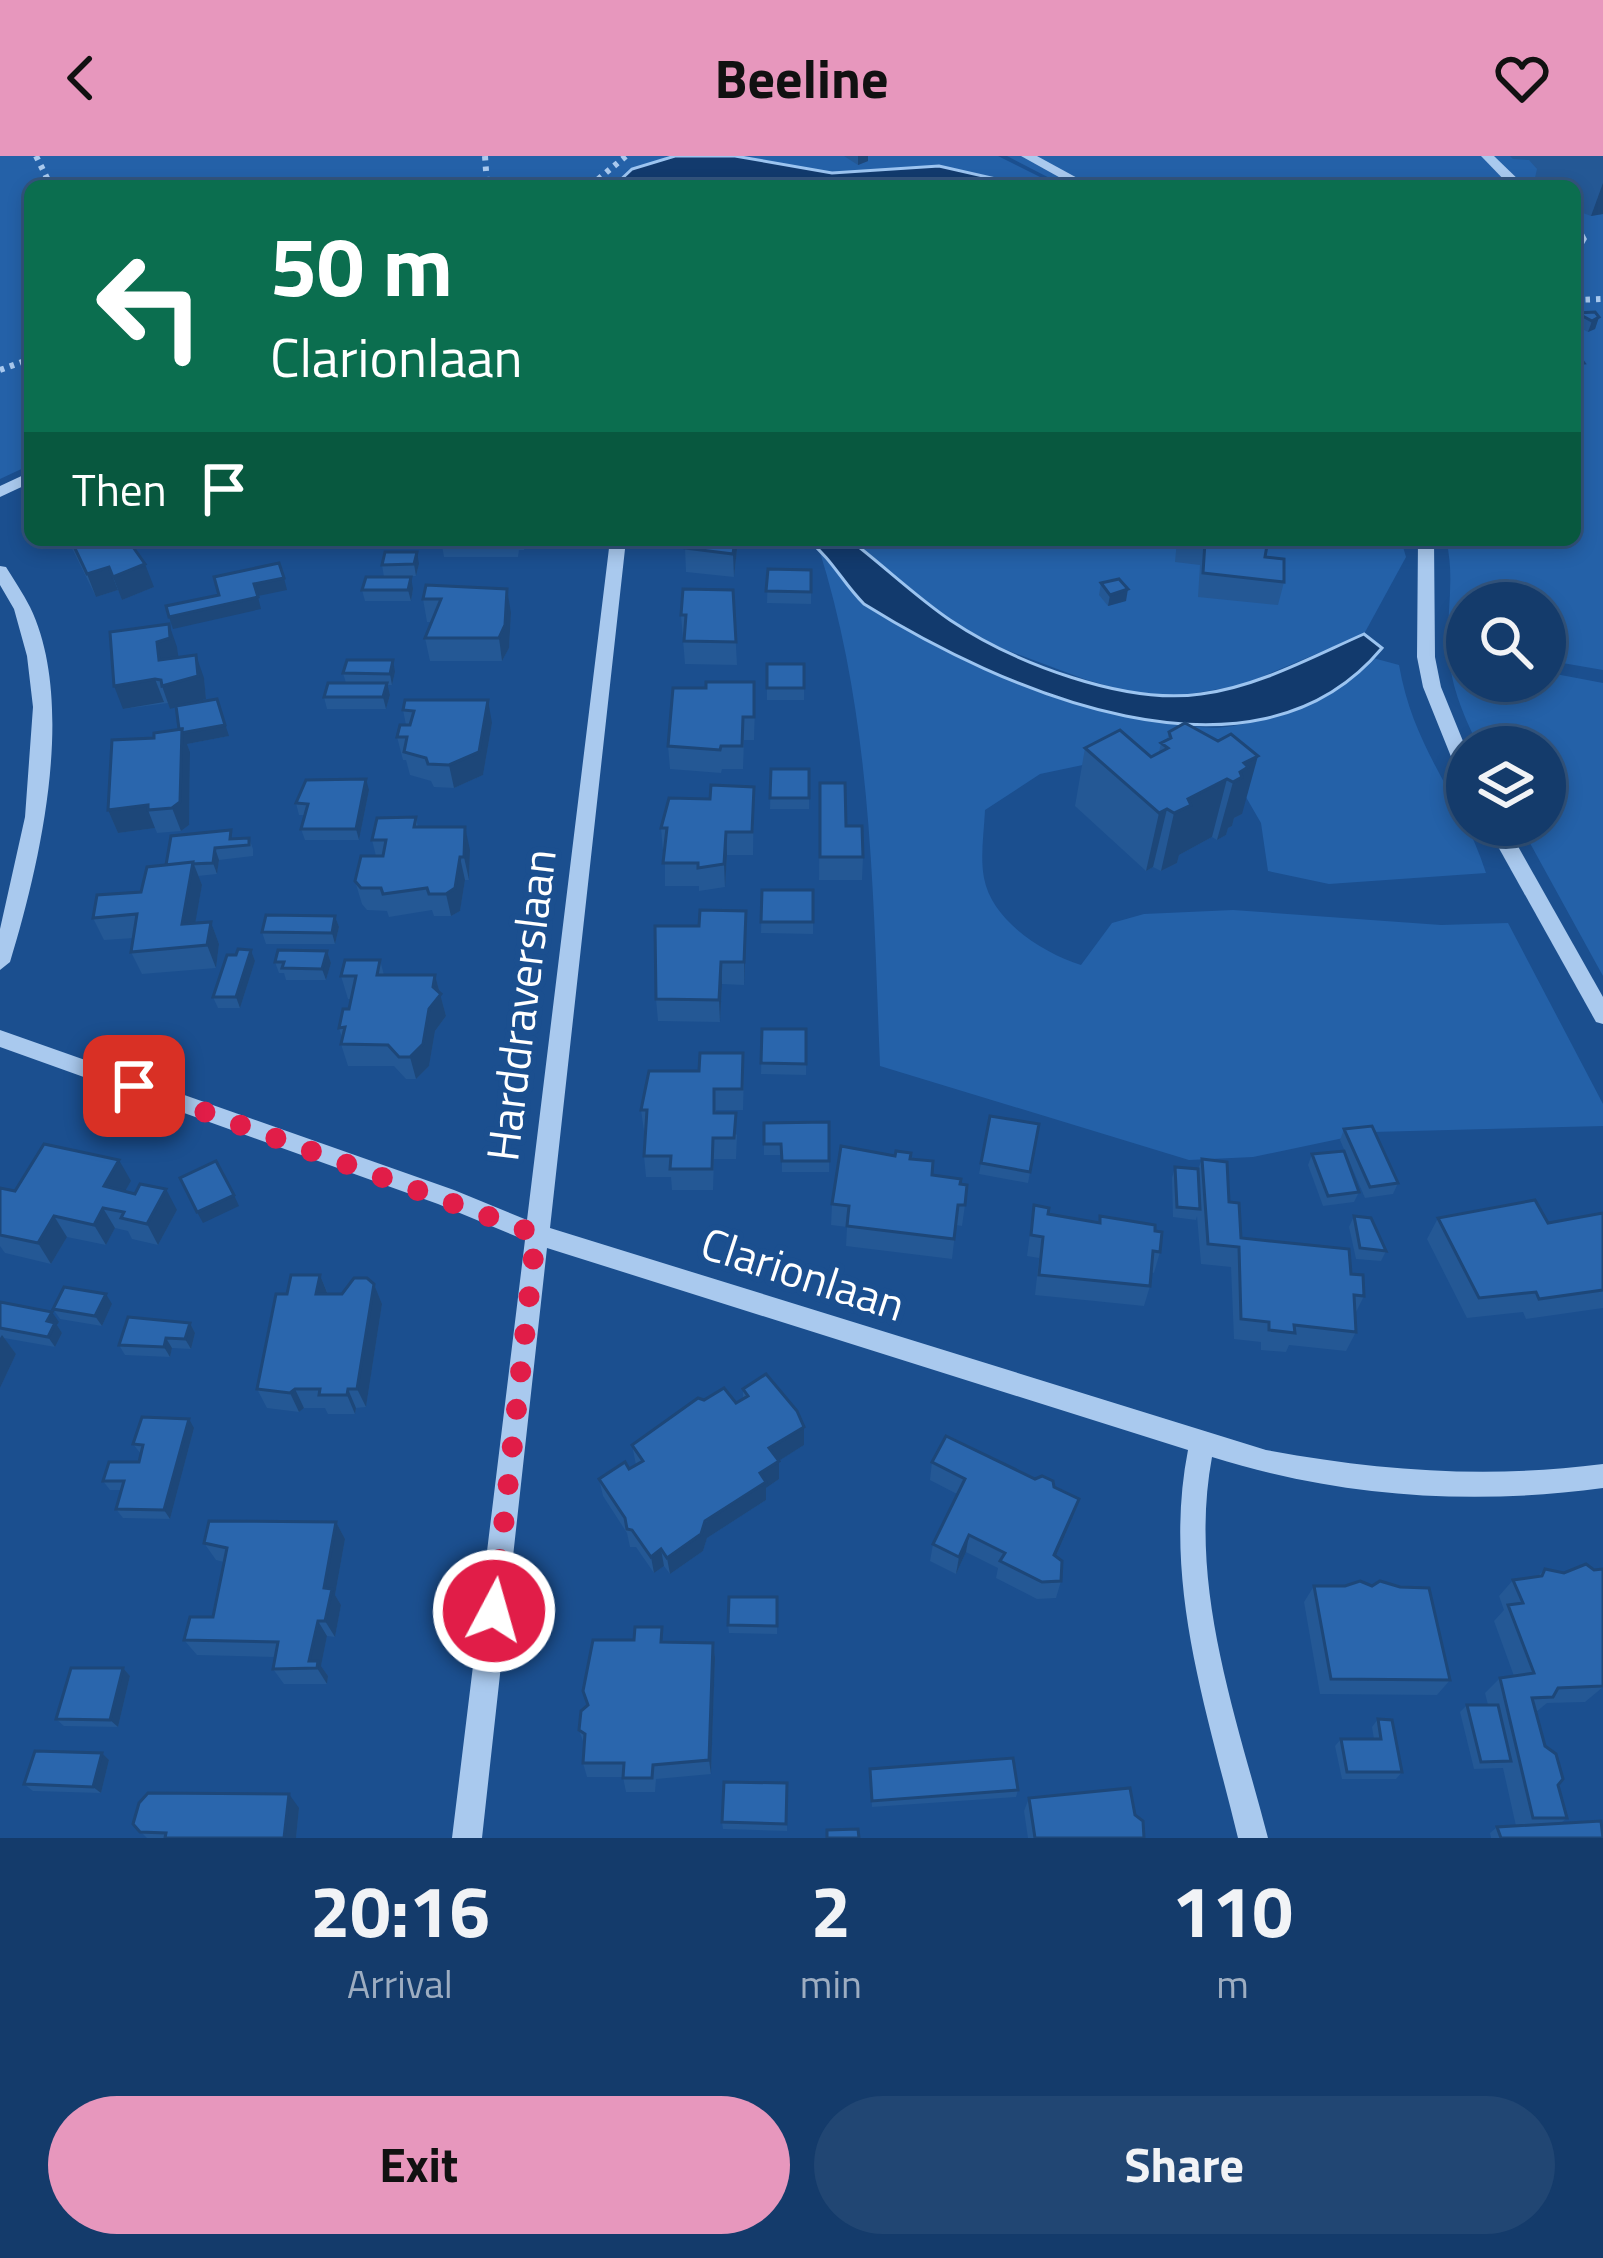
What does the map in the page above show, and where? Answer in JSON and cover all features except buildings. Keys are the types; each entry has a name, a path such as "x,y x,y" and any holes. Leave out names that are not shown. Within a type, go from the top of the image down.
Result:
{"street":[{"path":"1027,156 1073,180"},
{"path":"1487,156 1506,180"},
{"name":"Harddraverslaan","path":"467,1838 617,546"},
{"path":"1426,546 1426,657 1448,726"},
{"path":"0,571 14,588 33,647 43,724 38,815 0,962"},
{"path":"1508,846 1603,1016"},
{"name":"Clarionlaan","path":"0,1039 446,1197 536,1234 1202,1444 1362,1482 1451,1490 1603,1476"},
{"path":"1202,1444 1192,1478 1194,1566 1253,1838"}],"path":[{"path":"597,180 626,156"}],"shaded area":[{"path":"0,156 998,156 1046,180 24,180 24,468 0,479"},
{"path":"675,156 735,156 832,173 939,166 1001,180 620,180 632,169"},
{"path":"1007,156 1603,156 1603,670 1566,664 1566,582 1450,582 1447,546 1581,546 1581,180 1053,180"},
{"path":"814,546 857,546 937,611 976,636 1071,677 1139,693 1201,694 1243,685 1364,634 1382,648 1328,694 1266,718 1197,725 1126,716 1054,696 920,637 864,604"},
{"path":"858,546 1403,546 1406,557 1364,634 1242,685 1172,697 1136,694 1084,679 1001,648 953,622"},
{"path":"819,549 840,569 842,578 876,605 978,665 1090,704 1208,728 1252,722 1308,701 1373,658 1399,665 1416,724 1446,786 1446,846 1476,846 1486,873 1329,884 1268,871 1261,823 1239,785 1116,758 1040,774 985,810 982,862 989,894 1021,933 1081,965 1112,923 1144,914 1233,910 1441,925 1508,923 1603,1104 1603,1126 1372,1132 1253,1157 1189,1160 880,1066 867,805 837,612"},
{"path":"1566,676 1603,683 1603,976 1532,846 1566,846 1566,726 1469,726 1460,702 1566,702"}],"route":[{"path":"134,1086 446,1197 536,1234 494,1611"}]}
